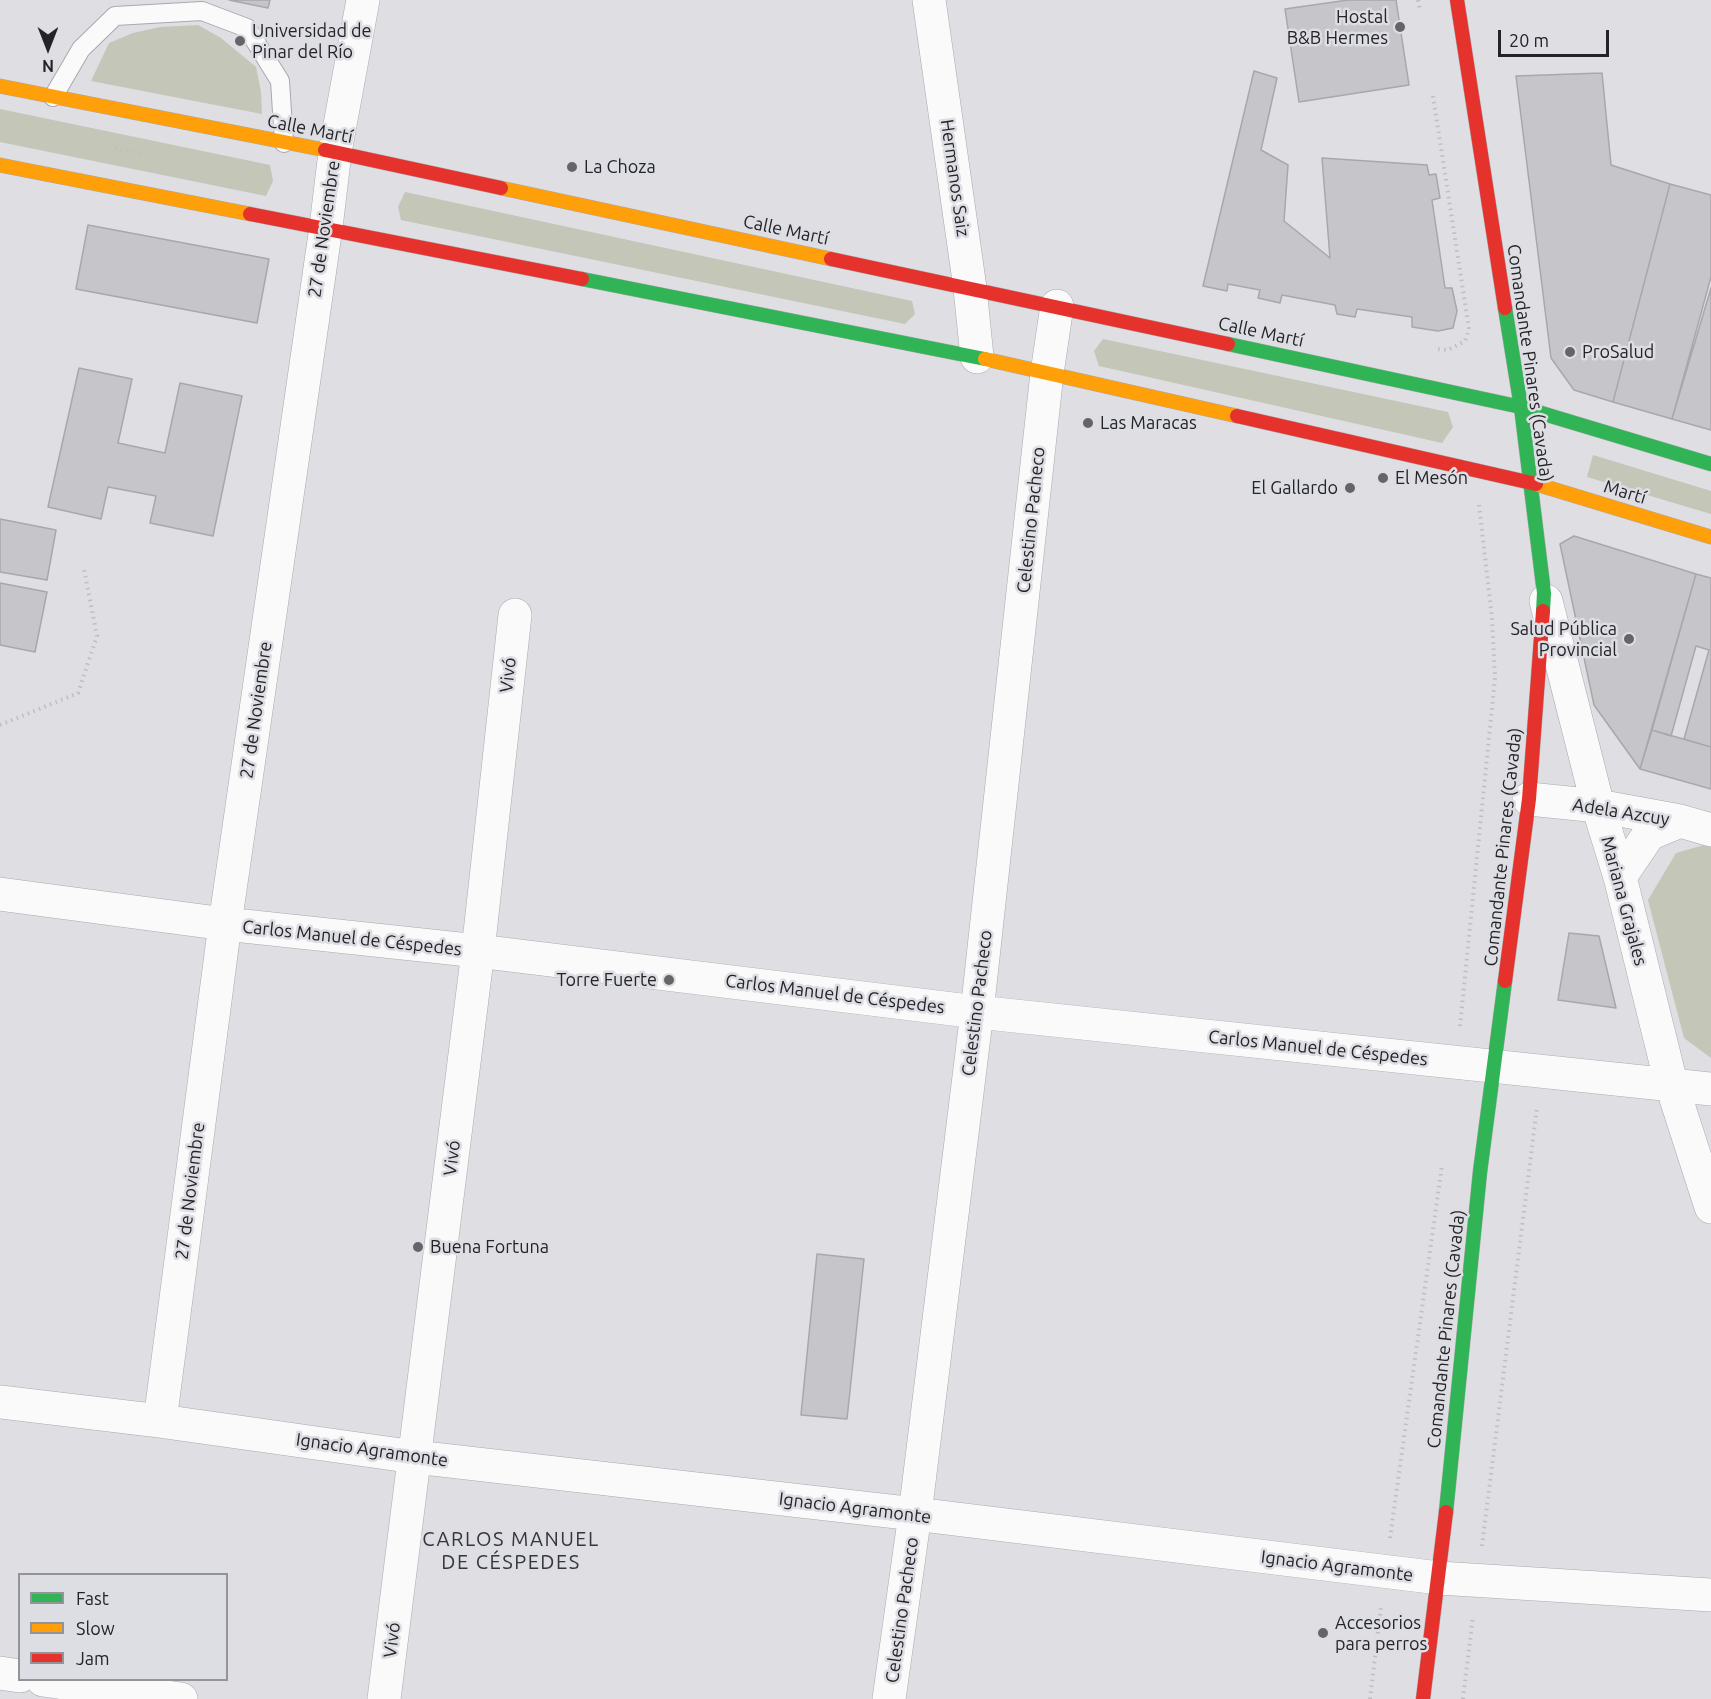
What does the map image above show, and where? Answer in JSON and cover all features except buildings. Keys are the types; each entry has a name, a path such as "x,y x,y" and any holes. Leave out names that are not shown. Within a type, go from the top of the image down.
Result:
{"main road":[{"name":"Comandante Pinares (Cavada)","path":"1423,1699 1439,1578 1480,1172 1529,799 1544,593 1521,407 1457,0"},
{"name":"Calle Martí","path":"0,86 335,152 1521,407 1711,464"},
{"path":"0,165 326,227 977,357 1529,482"},
{"name":"Martí","path":"1529,482 1711,537"}],"street":[{"name":"27 de Noviembre","path":"160,1421 225,924 335,152 363,0"},
{"name":"Hermanos Saiz","path":"929,0 970,288 977,357"},
{"name":"Celestino Pacheco","path":"889,1699 915,1515 977,1012 1047,373 1057,306"},
{"name":"Mariana Grajales","path":"1544,593 1598,806 1620,877 1671,1083 1711,1207"},
{"name":"Vivó","path":"384,1699 478,951 515,615"},
{"name":"Adela Azcuy","path":"1529,799 1598,806 1696,826"},
{"path":"1620,877 1649,834 1696,826"},
{"name":"Carlos Manuel de Céspedes","path":"0,894 225,924 478,951 977,1012 1711,1089"},
{"name":"Ignacio Agramonte","path":"0,1402 160,1421 415,1457 1439,1578 1711,1595"},
{"path":"0,1673 18,1676"},
{"path":"50,1681 181,1699"}],"lane":[{"path":"53,96 81,49 115,16 202,11 247,28 253,37 280,81 285,142"}],"path":[{"path":"1418,0 1420,12"},
{"path":"1431,349 1448,350 1465,341 1469,329 1433,94"},
{"path":"0,725 78,693 98,636 84,569"},
{"path":"1463,1699 1541,1072"}],"green space":[{"path":"198,25 221,38 256,67 262,114 91,81 109,43 133,33 160,27"},
{"path":"0,109 270,165 273,181 266,196 0,142"},
{"path":"405,192 912,301 915,314 905,324 401,220 398,207"},
{"path":"1103,339 1448,412 1453,427 1442,443 1099,366 1094,351"},
{"path":"1593,455 1711,491 1711,514 1587,477"},
{"path":"1711,843 1711,1058 1684,1038 1648,900 1676,853"}],"traffic: fast":[{"path":"582,279 985,359"},
{"path":"1505,308 1521,407 1544,593 1543,611"},
{"path":"1228,344 1521,407 1711,464"},
{"path":"1446,1512 1480,1172 1505,981"}],"traffic: slow":[{"path":"0,86 325,150"},
{"path":"0,165 250,214"},
{"path":"501,188 831,259"},
{"path":"985,359 1237,416"},
{"path":"1536,484 1711,537"}],"traffic: jam":[{"path":"1457,0 1505,308"},
{"path":"325,150 501,188"},
{"path":"250,214 582,279"},
{"path":"831,259 1228,344"},
{"path":"1237,416 1536,484"},
{"path":"1505,981 1529,799 1543,611"},
{"path":"1423,1699 1446,1512"}],"place":[{"name":"Hostal B&B Hermes","path":"1400,27"},
{"name":"Universidad de Pinar del Río","path":"240,41"},
{"name":"La Choza","path":"572,167"},
{"name":"ProSalud","path":"1570,352"},
{"name":"Las Maracas","path":"1088,423"},
{"name":"El Mesón","path":"1383,478"},
{"name":"El Gallardo","path":"1350,488"},
{"name":"Salud Pública Provincial","path":"1629,639"},
{"name":"Torre Fuerte","path":"669,980"},
{"name":"Buena Fortuna","path":"418,1247"},
{"name":"Accesorios para perros","path":"1323,1633"}],"district":[{"name":"CARLOS MANUEL DE CÉSPEDES","path":"511,1550"}]}
